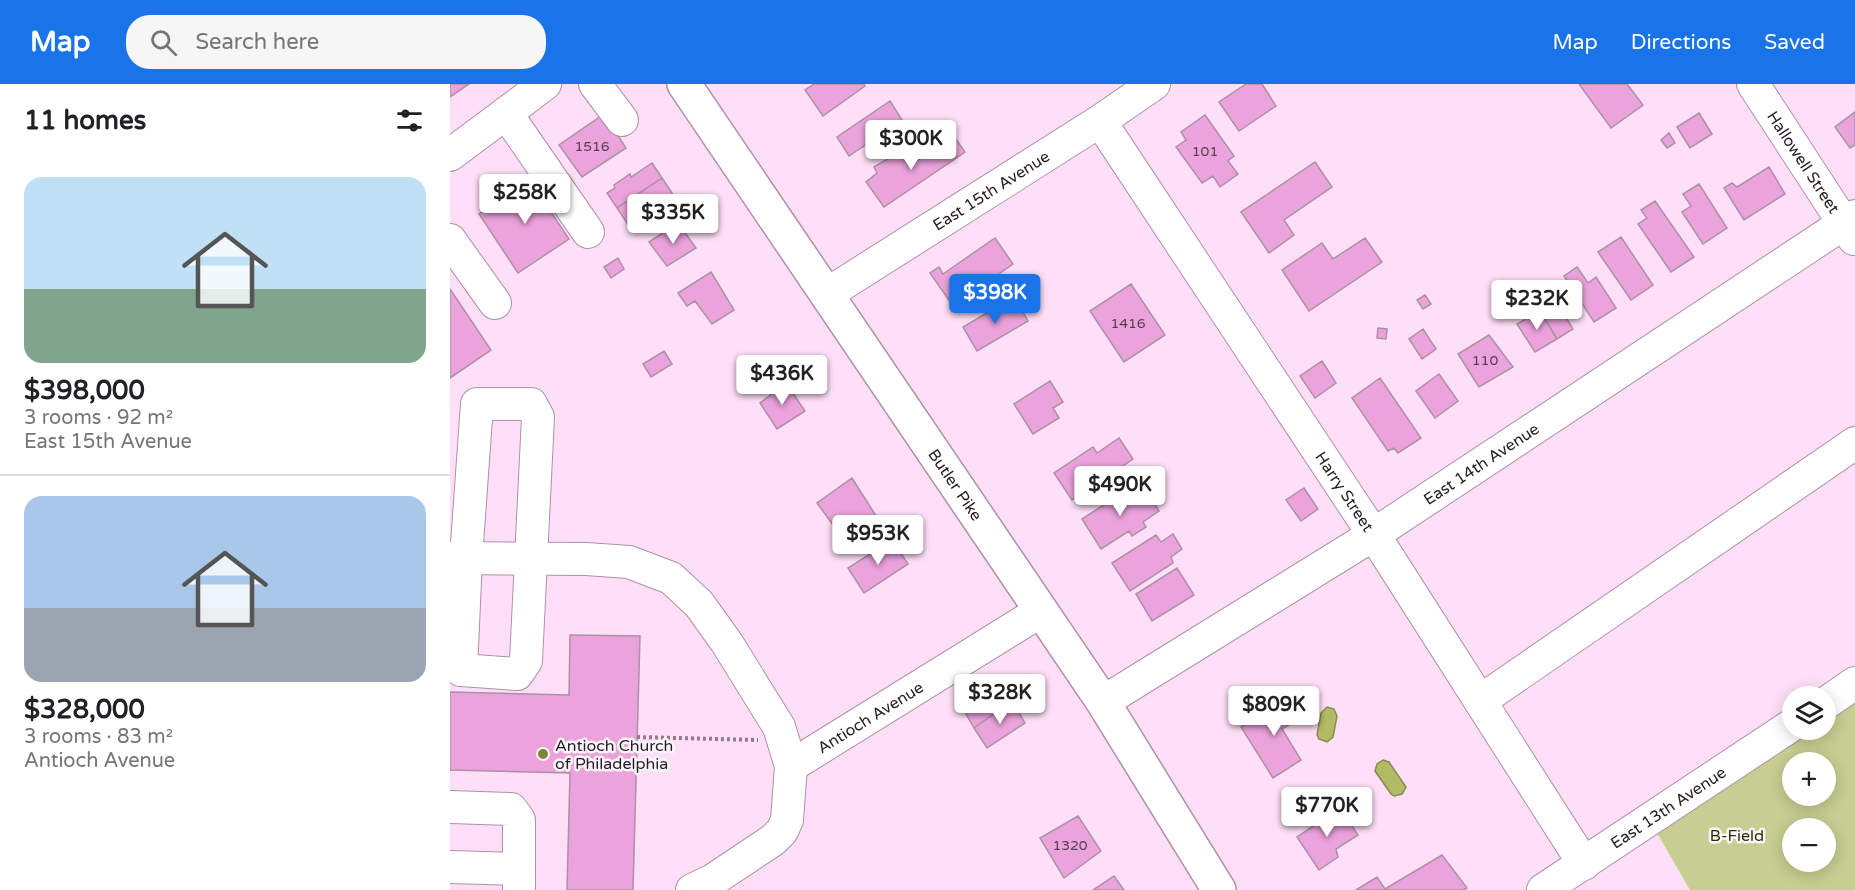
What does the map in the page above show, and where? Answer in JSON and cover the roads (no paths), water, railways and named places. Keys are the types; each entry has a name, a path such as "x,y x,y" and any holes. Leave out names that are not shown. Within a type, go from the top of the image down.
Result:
{"main road":[{"name":"Butler Pike","path":"684,84 1103,702 1219,890"}],"street":[{"path":"450,155 545,84"},
{"path":"596,84 622,120"},
{"name":"East 15th Avenue","path":"826,294 1100,122 1154,84"},
{"name":"Hallowell Street","path":"1753,84 1851,227"},
{"path":"506,113 588,232"},
{"name":"Harry Street","path":"1100,122 1373,535 1584,864"},
{"name":"East 14th Avenue","path":"1103,702 1373,535 1851,227"},
{"path":"450,240 495,303"},
{"path":"477,404 531,404 538,417 532,559 526,661 516,674 461,670 458,558 477,404"},
{"path":"1480,701 1855,444"},
{"path":"458,558 629,562 671,578 699,604 727,643 779,727 790,766 788,820 773,840 713,880 692,890"},
{"name":"Antioch Avenue","path":"790,766 1041,611"},
{"path":"1836,696 1855,683"},
{"name":"East 13th Avenue","path":"1543,890 1782,732"},
{"path":"450,807 511,809 519,820 519,880 450,867"}],"place":[{"name":"Antioch Church of Philadelphia","path":"543,754"}],"park label":[{"name":"B-Field","path":"1737,835"}]}
